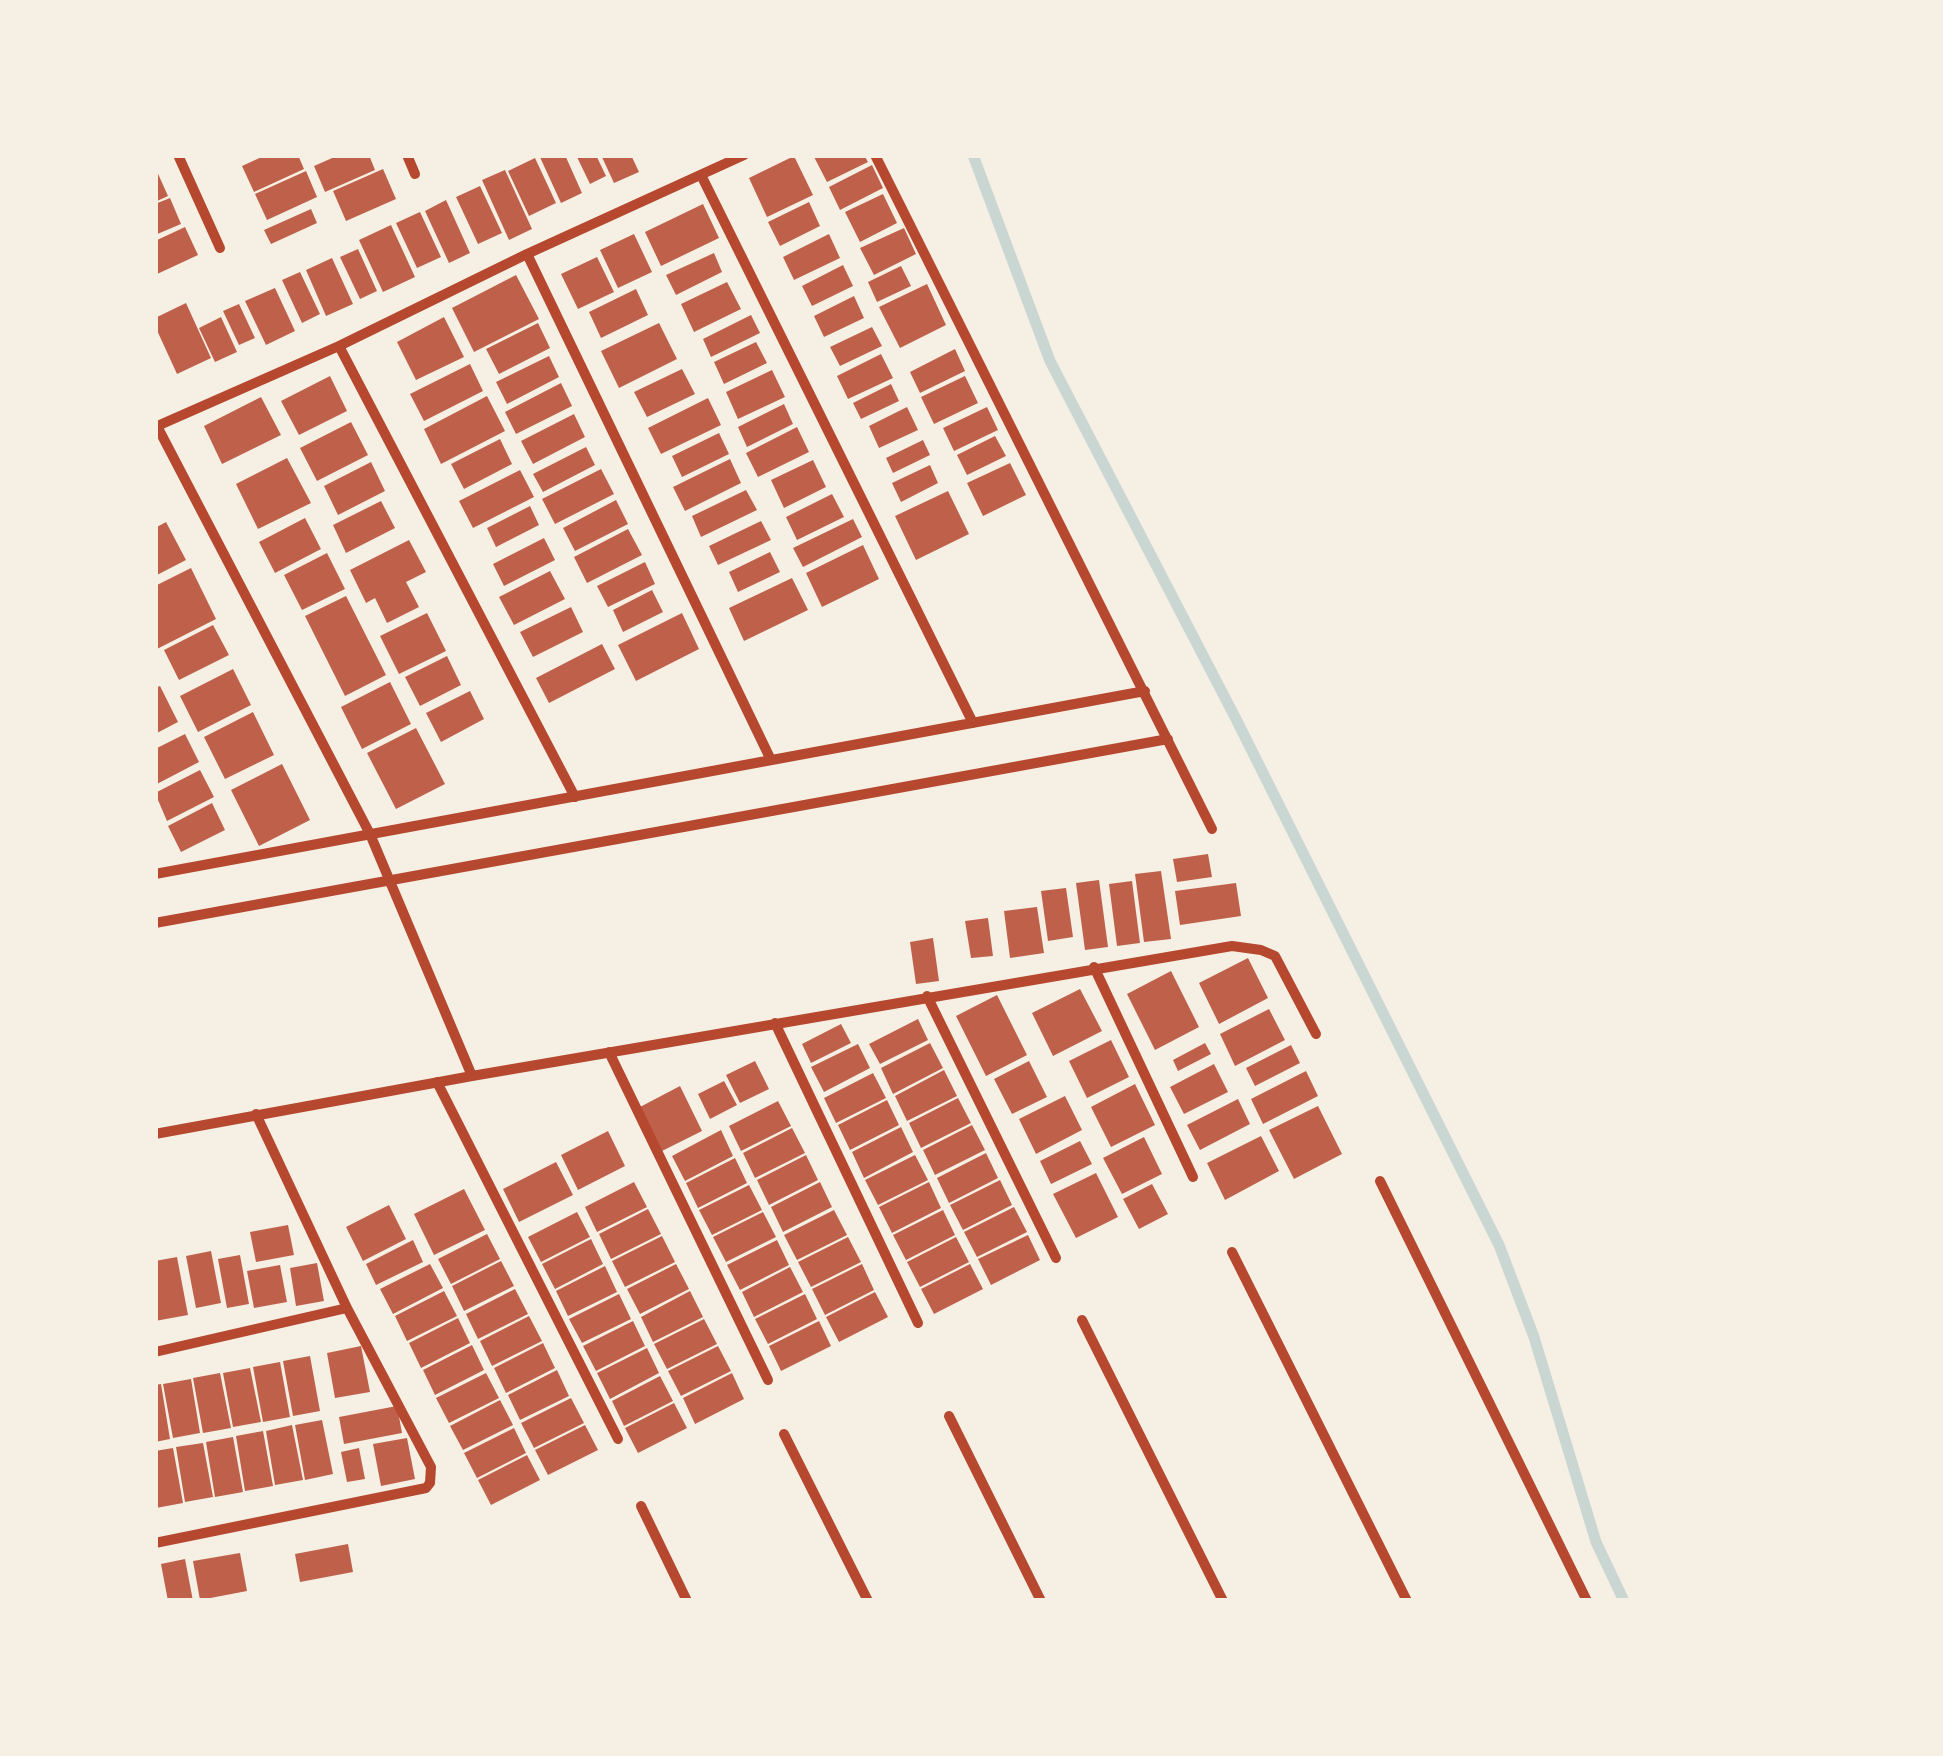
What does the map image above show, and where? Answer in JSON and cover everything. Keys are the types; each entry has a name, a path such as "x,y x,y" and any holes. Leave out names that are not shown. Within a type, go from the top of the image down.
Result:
{"street":[{"path":"178,155 220,248"},
{"path":"407,155 416,174"},
{"path":"472,1076 370,834 156,426 340,346 527,254 744,155"},
{"path":"875,155 1212,828"},
{"path":"701,175 973,722"},
{"path":"527,254 770,760"},
{"path":"340,346 575,797"},
{"path":"155,874 1144,692"},
{"path":"155,923 1168,740"},
{"path":"155,1134 927,996 1232,946 1274,956 1316,1034"},
{"path":"1094,968 1193,1177"},
{"path":"927,996 1056,1258"},
{"path":"775,1023 918,1323"},
{"path":"609,1052 768,1380"},
{"path":"437,1082 618,1439"},
{"path":"155,1543 426,1488 430,1483 431,1467 348,1308 256,1114"},
{"path":"1380,1182 1587,1601"},
{"path":"1232,1252 1407,1601"},
{"path":"155,1352 348,1308"},
{"path":"1082,1320 1222,1601"},
{"path":"949,1416 1041,1601"},
{"path":"784,1434 868,1601"},
{"path":"642,1506 687,1601"}],"building":[{"path":"266,155 298,155 304,169 254,192 242,166"},
{"path":"339,155 369,155 375,170 325,192 314,166"},
{"path":"539,155 565,155 582,193 561,203"},
{"path":"576,155 596,155 606,176 590,184"},
{"path":"601,155 631,155 639,172 614,183"},
{"path":"813,155 864,155 868,162 827,182"},
{"path":"794,156 813,195 767,217 749,178"},
{"path":"535,158 556,203 529,216 508,171"},
{"path":"872,165 883,188 840,210 829,187"},
{"path":"155,167 168,196 155,202"},
{"path":"383,169 396,199 346,221 333,191"},
{"path":"505,170 532,229 509,240 482,180"},
{"path":"306,171 317,197 267,220 255,194"},
{"path":"480,186 502,233 478,244 456,197"},
{"path":"883,194 897,223 860,242 845,212"},
{"path":"170,198 181,224 155,235 155,204"},
{"path":"446,200 470,253 449,263 425,211"},
{"path":"809,202 820,226 780,246 768,222"},
{"path":"703,204 719,238 661,266 645,232"},
{"path":"311,209 317,223 271,244 264,230"},
{"path":"420,212 441,257 417,268 396,223"},
{"path":"391,225 415,277 383,292 359,240"},
{"path":"185,227 198,255 155,275 155,241"},
{"path":"904,228 916,254 874,275 860,248"},
{"path":"634,234 652,272 618,288 600,250"},
{"path":"829,234 840,258 794,280 783,257"},
{"path":"358,249 377,291 360,299 340,257"},
{"path":"714,253 722,272 676,295 666,275"},
{"path":"597,257 614,292 578,309 561,274"},
{"path":"332,258 353,304 326,316 306,270"},
{"path":"843,265 853,286 812,306 802,286"},
{"path":"901,266 911,286 877,302 868,282"},
{"path":"300,272 320,314 302,323 282,280"},
{"path":"516,275 539,319 474,352 452,308"},
{"path":"727,282 741,309 694,332 681,304"},
{"path":"927,284 946,325 900,348 879,307"},
{"path":"275,288 295,331 266,345 245,301"},
{"path":"636,289 648,315 601,338 589,312"},
{"path":"854,296 864,318 824,337 814,316"},
{"path":"186,303 211,358 177,374 155,318"},
{"path":"239,304 255,338 239,345 223,311"},
{"path":"751,315 760,333 711,357 703,339"},
{"path":"221,317 237,352 215,362 199,328"},
{"path":"444,317 464,357 416,380 397,342"},
{"path":"538,323 550,348 499,374 486,349"},
{"path":"659,323 677,359 619,388 601,351"},
{"path":"872,327 882,346 840,366 830,347"},
{"path":"756,342 767,363 724,384 714,362"},
{"path":"955,349 965,371 920,393 910,372"},
{"path":"881,354 893,378 848,399 837,376"},
{"path":"549,356 559,377 507,404 496,382"},
{"path":"470,364 483,391 424,421 410,394"},
{"path":"682,369 695,394 647,417 634,392"},
{"path":"772,370 785,397 738,419 726,392"},
{"path":"330,376 347,411 299,435 281,401"},
{"path":"965,376 978,403 934,424 921,397"},
{"path":"561,383 572,406 516,434 505,412"},
{"path":"891,384 899,401 861,419 853,403"},
{"path":"487,396 505,431 441,464 424,429"},
{"path":"261,397 281,435 222,464 204,426"},
{"path":"708,398 721,425 661,454 648,428"},
{"path":"784,404 793,424 747,447 738,427"},
{"path":"907,407 918,430 879,448 869,426"},
{"path":"987,407 998,430 954,451 943,428"},
{"path":"574,414 585,437 533,464 521,441"},
{"path":"351,422 368,455 317,481 300,448"},
{"path":"797,427 809,452 758,477 746,453"},
{"path":"719,433 729,454 682,477 672,456"},
{"path":"995,436 1006,456 967,475 957,455"},
{"path":"500,439 512,464 464,489 451,464"},
{"path":"923,440 930,455 893,473 886,458"},
{"path":"586,447 595,465 543,492 533,474"},
{"path":"287,458 311,503 258,529 236,484"},
{"path":"730,459 741,483 685,511 673,487"},
{"path":"813,460 826,487 784,508 771,480"},
{"path":"371,462 385,491 338,515 324,486"},
{"path":"1010,463 1026,495 983,516 967,483"},
{"path":"930,465 938,483 901,502 892,483"},
{"path":"601,469 614,494 555,524 542,499"},
{"path":"520,470 534,497 473,528 459,501"},
{"path":"746,490 757,510 701,537 692,516"},
{"path":"948,491 969,534 916,560 895,516"},
{"path":"832,494 844,517 797,540 786,517"},
{"path":"616,500 628,524 575,551 563,528"},
{"path":"381,501 395,528 346,553 333,525"},
{"path":"530,506 539,525 496,547 487,528"},
{"path":"305,518 321,549 275,573 259,542"},
{"path":"853,519 862,537 803,567 793,548"},
{"path":"761,521 771,540 718,565 709,546"},
{"path":"166,522 186,560 155,576 155,528"},
{"path":"628,529 642,555 587,583 574,557"},
{"path":"544,538 555,560 504,586 493,564"},
{"path":"409,540 426,572 406,582 419,607 387,623 375,598 366,603 350,570"},
{"path":"863,545 879,579 822,607 806,573"},
{"path":"770,552 780,572 738,592 729,572"},
{"path":"327,553 345,589 302,610 284,575"},
{"path":"645,562 655,584 608,607 597,586"},
{"path":"191,568 216,619 155,650 155,586"},
{"path":"550,571 565,599 514,625 499,597"},
{"path":"792,578 808,610 744,641 729,608"},
{"path":"652,590 663,612 623,632 613,610"},
{"path":"346,596 386,675 345,696 305,616"},
{"path":"571,607 583,632 533,657 520,632"},
{"path":"427,613 446,651 399,674 380,636"},
{"path":"682,613 699,649 636,681 618,645"},
{"path":"213,625 229,655 179,680 164,650"},
{"path":"602,644 615,669 549,703 536,678"},
{"path":"447,656 461,685 420,706 405,677"},
{"path":"233,669 251,705 198,732 180,696"},
{"path":"390,682 411,724 362,749 341,707"},
{"path":"160,686 178,722 155,734 155,688"},
{"path":"470,691 484,719 441,742 426,713"},
{"path":"253,712 274,755 225,779 204,737"},
{"path":"416,728 445,784 396,809 367,753"},
{"path":"185,734 199,762 155,785 155,749"},
{"path":"282,764 310,820 259,846 231,790"},
{"path":"200,770 214,797 167,821 155,793"},
{"path":"212,803 225,830 181,852 168,826"},
{"path":"1208,854 1212,877 1177,882 1173,859"},
{"path":"1161,871 1171,939 1144,942 1135,874"},
{"path":"1099,880 1108,947 1085,950 1076,883"},
{"path":"1132,881 1140,943 1117,946 1109,884"},
{"path":"1236,883 1241,916 1180,925 1175,891"},
{"path":"1066,888 1073,937 1048,941 1041,891"},
{"path":"1037,907 1044,953 1010,958 1004,911"},
{"path":"988,918 993,956 971,958 965,921"},
{"path":"933,938 939,981 916,984 910,942"},
{"path":"1248,958 1268,998 1219,1024 1199,983"},
{"path":"1171,971 1199,1027 1155,1050 1127,994"},
{"path":"1080,989 1102,1031 1053,1056 1032,1013"},
{"path":"997,995 1027,1055 986,1076 956,1016"},
{"path":"1269,1009 1285,1040 1235,1066 1220,1034"},
{"path":"918,1019 928,1040 880,1064 869,1044"},
{"path":"841,1024 851,1043 811,1063 802,1044"},
{"path":"1111,1040 1129,1077 1087,1098 1069,1061"},
{"path":"930,1043 943,1068 893,1094 881,1068"},
{"path":"1205,1043 1211,1054 1178,1071 1173,1060"},
{"path":"858,1044 870,1068 824,1092 811,1067"},
{"path":"1291,1045 1300,1063 1255,1086 1246,1068"},
{"path":"755,1061 769,1089 740,1103 726,1075"},
{"path":"1029,1061 1047,1097 1012,1114 994,1079"},
{"path":"1214,1064 1228,1092 1184,1114 1170,1087"},
{"path":"944,1070 957,1096 907,1121 895,1096"},
{"path":"1306,1071 1318,1096 1263,1124 1251,1099"},
{"path":"873,1073 886,1098 836,1123 824,1098"},
{"path":"724,1081 737,1105 710,1119 698,1094"},
{"path":"1135,1084 1155,1125 1111,1147 1091,1107"},
{"path":"680,1086 702,1131 662,1151 640,1107"},
{"path":"1065,1096 1082,1130 1036,1154 1019,1119"},
{"path":"958,1098 971,1123 921,1148 909,1123"},
{"path":"1238,1099 1250,1124 1200,1150 1187,1125"},
{"path":"887,1100 899,1125 850,1150 838,1125"},
{"path":"778,1101 791,1126 741,1151 729,1126"},
{"path":"1318,1106 1342,1154 1294,1179 1269,1130"},
{"path":"972,1125 985,1150 935,1175 923,1150"},
{"path":"901,1127 913,1152 864,1178 852,1152"},
{"path":"792,1128 805,1153 755,1178 743,1153"},
{"path":"721,1130 733,1156 685,1181 672,1156"},
{"path":"608,1131 625,1166 578,1190 561,1155"},
{"path":"1261,1136 1279,1171 1225,1200 1207,1163"},
{"path":"1144,1137 1162,1174 1122,1194 1103,1158"},
{"path":"1080,1141 1092,1164 1051,1184 1040,1161"},
{"path":"986,1153 998,1178 949,1203 937,1178"},
{"path":"806,1155 818,1180 769,1205 757,1180"},
{"path":"915,1155 928,1180 878,1205 865,1180"},
{"path":"735,1158 747,1183 698,1208 686,1183"},
{"path":"556,1162 573,1195 519,1222 503,1189"},
{"path":"1096,1173 1118,1217 1076,1238 1053,1194"},
{"path":"1000,1180 1012,1205 963,1230 950,1205"},
{"path":"634,1182 647,1207 597,1232 585,1207"},
{"path":"820,1182 832,1207 783,1232 771,1207"},
{"path":"929,1182 941,1208 892,1233 879,1207"},
{"path":"1152,1184 1168,1214 1139,1229 1123,1199"},
{"path":"749,1185 762,1210 712,1235 699,1210"},
{"path":"464,1189 485,1230 434,1255 414,1214"},
{"path":"389,1205 406,1239 363,1261 346,1227"},
{"path":"1014,1207 1027,1232 977,1257 964,1232"},
{"path":"648,1209 661,1234 611,1259 599,1234"},
{"path":"834,1210 847,1235 797,1260 784,1235"},
{"path":"943,1210 955,1235 906,1260 893,1235"},
{"path":"577,1212 590,1237 541,1262 528,1237"},
{"path":"763,1212 776,1237 726,1262 713,1237"},
{"path":"288,1225 294,1255 256,1262 250,1232"},
{"path":"487,1234 500,1259 451,1284 438,1259"},
{"path":"1028,1235 1040,1260 991,1285 978,1259"},
{"path":"662,1236 675,1262 625,1287 612,1261"},
{"path":"848,1237 861,1262 811,1287 798,1262"},
{"path":"956,1237 969,1262 920,1287 907,1262"},
{"path":"591,1239 603,1264 555,1289 542,1264"},
{"path":"413,1240 423,1262 376,1285 366,1264"},
{"path":"777,1240 789,1265 740,1290 727,1265"},
{"path":"211,1251 221,1303 196,1308 186,1256"},
{"path":"240,1255 249,1304 227,1308 218,1259"},
{"path":"177,1257 188,1315 155,1321 155,1261"},
{"path":"501,1261 514,1286 464,1311 452,1286"},
{"path":"317,1263 324,1301 296,1306 290,1268"},
{"path":"430,1264 443,1288 393,1314 380,1289"},
{"path":"676,1264 689,1289 640,1314 627,1289"},
{"path":"862,1264 874,1290 825,1315 812,1289"},
{"path":"970,1264 983,1289 934,1314 921,1289"},
{"path":"280,1265 287,1302 254,1308 247,1271"},
{"path":"605,1266 617,1292 568,1316 556,1291"},
{"path":"790,1267 803,1292 754,1317 742,1292"},
{"path":"515,1289 528,1314 478,1339 466,1314"},
{"path":"444,1291 457,1316 407,1341 395,1316"},
{"path":"690,1291 703,1317 653,1342 641,1317"},
{"path":"875,1292 888,1317 839,1342 826,1317"},
{"path":"619,1294 631,1319 582,1343 569,1319"},
{"path":"805,1294 817,1319 768,1344 755,1319"},
{"path":"529,1316 542,1341 492,1366 480,1341"},
{"path":"458,1318 470,1343 421,1368 409,1343"},
{"path":"704,1319 717,1344 667,1369 654,1344"},
{"path":"633,1321 645,1346 596,1371 583,1346"},
{"path":"819,1321 831,1346 781,1371 769,1346"},
{"path":"543,1343 555,1368 506,1393 494,1368"},
{"path":"472,1345 484,1370 435,1395 423,1370"},
{"path":"361,1346 370,1392 335,1398 327,1353"},
{"path":"718,1346 731,1371 681,1396 668,1371"},
{"path":"647,1348 659,1373 610,1399 597,1373"},
{"path":"310,1356 320,1411 293,1416 283,1361"},
{"path":"280,1362 290,1417 263,1422 253,1367"},
{"path":"250,1368 261,1422 233,1427 223,1373"},
{"path":"557,1370 569,1396 520,1420 508,1395"},
{"path":"220,1373 231,1428 203,1433 193,1378"},
{"path":"486,1373 499,1398 449,1423 436,1398"},
{"path":"732,1373 744,1399 695,1424 683,1398"},
{"path":"660,1376 673,1401 624,1426 612,1401"},
{"path":"191,1379 200,1433 173,1438 163,1384"},
{"path":"161,1384 170,1439 155,1442 155,1385"},
{"path":"571,1398 584,1423 534,1448 521,1423"},
{"path":"500,1400 513,1425 463,1450 450,1426"},
{"path":"674,1403 687,1428 638,1453 625,1428"},
{"path":"397,1406 402,1433 344,1444 339,1417"},
{"path":"322,1420 333,1474 305,1480 295,1425"},
{"path":"292,1425 303,1480 275,1485 266,1431"},
{"path":"585,1425 598,1450 548,1475 535,1450"},
{"path":"514,1428 526,1453 477,1478 464,1453"},
{"path":"263,1431 273,1486 245,1491 236,1436"},
{"path":"233,1437 243,1492 215,1497 206,1442"},
{"path":"407,1438 415,1479 381,1486 373,1444"},
{"path":"203,1443 213,1497 185,1502 176,1447"},
{"path":"173,1448 183,1503 156,1508 155,1451"},
{"path":"359,1448 365,1479 347,1482 341,1452"},
{"path":"527,1455 540,1480 491,1505 478,1480"},
{"path":"348,1544 353,1572 300,1582 295,1554"},
{"path":"240,1553 247,1591 200,1600 193,1561"},
{"path":"185,1559 193,1601 168,1601 161,1564"}],"waterway":[{"path":"973,155 1050,361 1236,719 1499,1245 1534,1337 1596,1542 1624,1601"}]}
